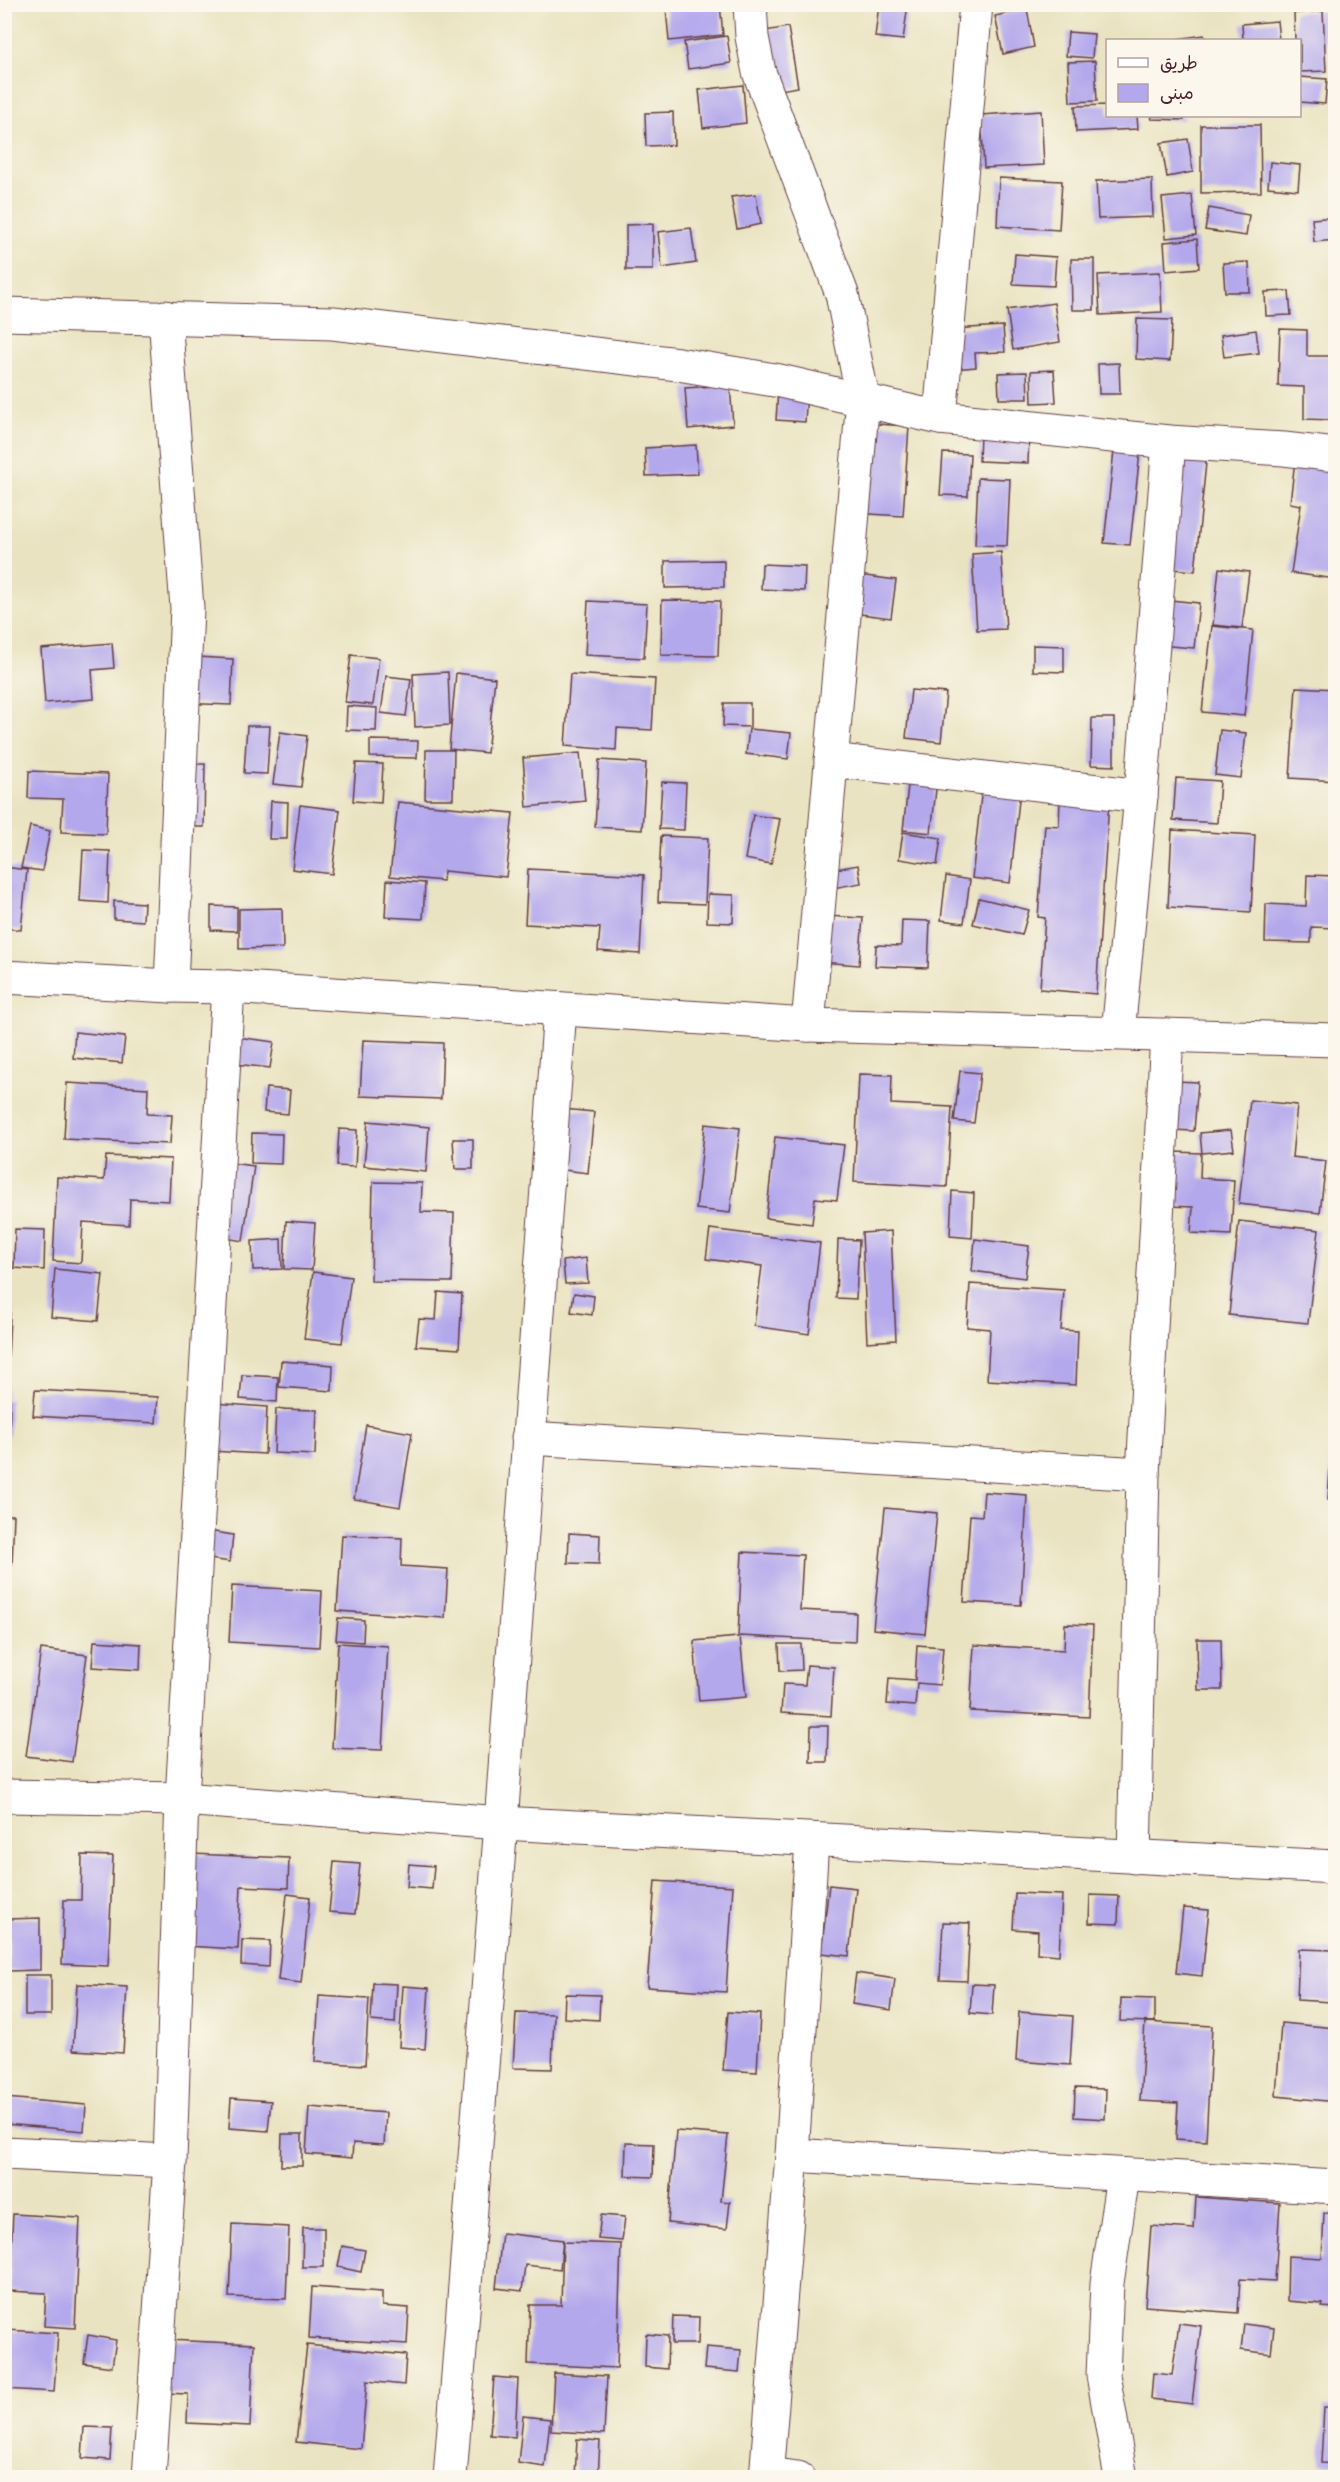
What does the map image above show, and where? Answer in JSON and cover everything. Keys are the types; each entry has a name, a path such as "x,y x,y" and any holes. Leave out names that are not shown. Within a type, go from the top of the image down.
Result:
{"street":[{"path":"750,4 752,37 759,72 842,294 863,399 808,1025"},
{"path":"940,418 976,4"},
{"path":"4,314 165,316 333,323 678,364 780,381 940,418 1169,442 1284,449 1335,455"},
{"path":"165,316 187,608 171,986"},
{"path":"1118,1033 1141,796 1169,442"},
{"path":"831,760 1141,796"},
{"path":"4,977 228,987 808,1025 1335,1040"},
{"path":"149,2478 170,2161 182,1799 228,987"},
{"path":"450,2478 501,1823 560,1009"},
{"path":"1134,1857 1143,1474 1167,1035"},
{"path":"528,1438 1143,1474"},
{"path":"4,1796 182,1799 501,1823 1335,1867"},
{"path":"798,2478 766,2476 792,2155 812,1841"},
{"path":"4,2153 170,2161"},
{"path":"792,2155 1335,2187"},
{"path":"1121,2478 1103,2375 1107,2283 1123,2176"}],"building":[{"path":"720,4 723,35 669,41 666,8"},
{"path":"879,4 908,4 903,40 875,37"},
{"path":"1027,9 1034,47 1003,54 995,16"},
{"path":"1323,11 1326,71 1301,72 1301,39 1295,39 1294,13"},
{"path":"1277,21 1279,39 1243,39 1242,24"},
{"path":"788,27 798,87 763,93 753,33"},
{"path":"1068,32 1094,34 1092,58 1066,56"},
{"path":"1204,35 1205,39 1177,39"},
{"path":"727,36 731,63 688,69 684,42"},
{"path":"1095,61 1097,101 1070,102 1068,62"},
{"path":"1301,77 1327,79 1325,104 1301,102"},
{"path":"743,85 746,123 703,128 699,90"},
{"path":"1106,105 1106,117 1137,117 1138,129 1076,132 1075,106"},
{"path":"1041,111 1044,165 984,168 981,115"},
{"path":"673,112 674,145 646,146 645,113"},
{"path":"1152,117 1184,117 1184,120 1151,119"},
{"path":"1201,125 1260,125 1261,192 1201,193"},
{"path":"1188,139 1193,172 1167,177 1161,143"},
{"path":"1270,162 1300,165 1298,190 1268,187"},
{"path":"999,178 1062,181 1059,230 997,226"},
{"path":"1152,179 1153,217 1098,219 1096,181"},
{"path":"756,194 761,224 737,229 731,197"},
{"path":"1192,195 1196,235 1166,238 1162,198"},
{"path":"1209,208 1249,215 1246,236 1205,230"},
{"path":"1336,217 1336,240 1314,242 1312,219"},
{"path":"653,224 653,270 626,270 626,225"},
{"path":"691,228 696,263 662,268 658,232"},
{"path":"1197,239 1199,268 1166,271 1164,242"},
{"path":"1015,254 1056,257 1054,286 1013,284"},
{"path":"1071,259 1094,259 1094,310 1072,310"},
{"path":"1249,262 1250,292 1225,292 1223,263"},
{"path":"1160,272 1162,312 1100,315 1098,275"},
{"path":"1289,291 1291,315 1266,316 1265,292"},
{"path":"1054,303 1060,342 1013,350 1007,310"},
{"path":"1137,319 1172,320 1170,361 1136,359"},
{"path":"1003,326 1005,352 975,353 976,367 954,369 952,329"},
{"path":"1280,329 1307,330 1307,356 1336,356 1335,420 1304,419 1304,387 1278,386"},
{"path":"1256,330 1259,353 1224,357 1221,335"},
{"path":"1119,363 1120,394 1099,394 1098,364"},
{"path":"1054,370 1056,402 1032,403 1031,371"},
{"path":"1027,372 1028,399 999,399 998,373"},
{"path":"730,385 733,425 688,429 685,388"},
{"path":"778,390 807,392 805,422 776,420"},
{"path":"859,423 909,426 903,516 853,513"},
{"path":"980,434 1029,437 1028,463 979,461"},
{"path":"1115,441 1141,443 1130,545 1104,543"},
{"path":"696,445 698,474 646,476 645,448"},
{"path":"1161,449 1207,453 1195,571 1149,567"},
{"path":"943,453 970,454 968,496 940,495"},
{"path":"1295,460 1336,465 1336,579 1291,573 1301,505 1290,503"},
{"path":"978,478 1010,479 1007,546 975,545"},
{"path":"1001,552 1006,629 977,630 972,554"},
{"path":"724,560 724,587 665,588 665,561"},
{"path":"762,564 805,566 804,591 761,589"},
{"path":"1219,568 1249,572 1242,628 1213,625"},
{"path":"858,575 896,580 891,618 853,613"},
{"path":"1150,598 1199,603 1194,648 1146,644"},
{"path":"662,600 720,601 718,656 661,655"},
{"path":"588,601 647,604 644,658 585,655"},
{"path":"1212,626 1253,630 1244,716 1202,712"},
{"path":"112,643 114,668 92,670 94,699 45,703 41,649"},
{"path":"1033,645 1064,646 1064,672 1033,671"},
{"path":"351,655 379,658 373,705 345,702"},
{"path":"179,656 233,659 231,705 177,703"},
{"path":"448,672 450,725 415,727 413,674"},
{"path":"456,673 495,678 487,753 449,749"},
{"path":"570,674 655,679 652,730 617,728 616,750 565,746"},
{"path":"386,676 411,679 406,716 381,713"},
{"path":"1296,687 1336,689 1336,781 1290,778"},
{"path":"911,690 946,693 941,742 906,738"},
{"path":"724,703 750,703 750,727 723,726"},
{"path":"347,706 377,708 376,731 346,730"},
{"path":"1092,718 1114,718 1114,766 1091,765"},
{"path":"247,726 270,726 267,774 244,773"},
{"path":"749,729 791,733 788,759 746,754"},
{"path":"1220,730 1246,733 1241,778 1215,775"},
{"path":"280,732 307,736 301,787 273,784"},
{"path":"370,740 418,741 417,758 370,757"},
{"path":"426,750 454,750 453,799 425,799"},
{"path":"580,753 585,801 527,807 523,758"},
{"path":"599,760 646,763 642,830 595,827"},
{"path":"356,763 383,764 381,803 353,801"},
{"path":"175,764 205,764 204,827 175,827"},
{"path":"29,771 108,774 106,834 61,832 63,799 28,798"},
{"path":"909,777 937,781 931,833 903,830"},
{"path":"1176,778 1220,781 1217,823 1173,820"},
{"path":"662,782 686,783 684,830 659,829"},
{"path":"982,787 1020,791 1010,883 972,878"},
{"path":"1060,799 1109,802 1096,994 1040,989 1045,918 1038,917 1045,825 1059,826"},
{"path":"271,801 288,802 287,839 269,839"},
{"path":"398,802 513,813 506,877 444,871 443,881 390,876"},
{"path":"300,805 340,810 332,874 292,869"},
{"path":"753,815 780,819 771,864 745,859"},
{"path":"30,826 50,831 42,871 21,868"},
{"path":"1172,830 1255,835 1251,912 1168,907"},
{"path":"903,832 941,838 937,865 899,859"},
{"path":"661,836 708,838 705,904 658,902"},
{"path":"83,850 110,851 108,903 80,901"},
{"path":"858,865 861,883 833,888 830,870"},
{"path":"4,867 27,870 21,930 4,928"},
{"path":"528,869 644,875 640,954 598,951 600,928 525,924"},
{"path":"1307,875 1336,876 1336,928 1311,927 1311,943 1265,942 1266,904 1306,906"},
{"path":"946,876 970,880 964,923 941,920"},
{"path":"387,880 425,883 423,919 385,917"},
{"path":"708,894 734,895 733,923 707,922"},
{"path":"979,898 1029,910 1022,935 973,924"},
{"path":"114,901 144,903 143,921 114,919"},
{"path":"211,906 237,907 237,931 211,930"},
{"path":"282,908 283,948 239,949 239,909"},
{"path":"825,916 863,918 859,965 821,962"},
{"path":"902,920 930,921 928,968 875,966 876,945 901,946"},
{"path":"75,1032 125,1037 122,1063 73,1058"},
{"path":"222,1035 274,1042 270,1068 219,1062"},
{"path":"363,1040 443,1043 441,1099 360,1096"},
{"path":"960,1071 980,1073 974,1123 954,1121"},
{"path":"859,1074 892,1075 891,1104 952,1107 947,1187 854,1182"},
{"path":"1175,1081 1198,1082 1194,1131 1172,1130"},
{"path":"67,1083 148,1088 147,1114 172,1115 170,1144 64,1139"},
{"path":"266,1088 290,1090 288,1114 264,1112"},
{"path":"1250,1100 1297,1105 1292,1157 1326,1161 1320,1213 1239,1204"},
{"path":"562,1109 594,1112 588,1173 556,1169"},
{"path":"368,1121 429,1127 426,1172 364,1166"},
{"path":"705,1124 740,1128 730,1213 696,1209"},
{"path":"339,1129 357,1130 355,1167 337,1166"},
{"path":"1231,1130 1234,1150 1202,1153 1200,1133"},
{"path":"252,1133 282,1134 281,1164 251,1163"},
{"path":"775,1137 844,1145 837,1200 815,1198 812,1224 766,1218"},
{"path":"453,1139 473,1139 473,1169 455,1169"},
{"path":"1174,1152 1201,1153 1200,1178 1234,1180 1231,1235 1191,1233 1193,1207 1170,1206"},
{"path":"1332,1155 1336,1155 1336,1185 1334,1185"},
{"path":"106,1156 171,1159 169,1201 130,1199 129,1225 83,1222 81,1263 53,1261 57,1177 104,1180"},
{"path":"230,1163 254,1166 243,1241 219,1237"},
{"path":"373,1182 422,1183 421,1212 454,1213 452,1282 371,1281"},
{"path":"952,1191 974,1193 972,1238 950,1236"},
{"path":"286,1221 315,1223 312,1270 284,1269"},
{"path":"1239,1221 1319,1230 1308,1323 1229,1315"},
{"path":"15,1229 45,1230 44,1270 14,1268"},
{"path":"710,1229 820,1243 809,1334 754,1326 762,1266 706,1259"},
{"path":"891,1231 896,1340 867,1342 862,1233"},
{"path":"281,1239 282,1269 253,1270 252,1241"},
{"path":"838,1239 859,1240 856,1299 836,1298"},
{"path":"975,1239 1029,1246 1025,1278 972,1271"},
{"path":"586,1258 588,1283 565,1284 563,1261"},
{"path":"55,1269 103,1274 98,1321 51,1317"},
{"path":"313,1272 351,1277 342,1343 304,1339"},
{"path":"970,1284 1064,1290 1061,1330 1078,1331 1076,1385 987,1380 990,1329 967,1327"},
{"path":"438,1292 462,1294 459,1349 416,1346 419,1319 436,1320"},
{"path":"574,1293 594,1296 592,1315 571,1312"},
{"path":"4,1296 11,1296 6,1400 10,1400 9,1436 4,1436"},
{"path":"281,1361 333,1365 332,1391 279,1387"},
{"path":"242,1375 278,1377 277,1402 240,1399"},
{"path":"35,1390 158,1397 156,1423 33,1416"},
{"path":"214,1403 267,1407 265,1454 211,1451"},
{"path":"276,1409 317,1410 315,1455 274,1453"},
{"path":"1334,1410 1336,1410 1336,1500 1328,1500"},
{"path":"366,1425 412,1433 400,1507 354,1499"},
{"path":"984,1492 1027,1495 1021,1605 964,1602 970,1515 982,1516"},
{"path":"885,1508 937,1513 925,1634 873,1629"},
{"path":"4,1515 14,1515 12,1565 4,1565"},
{"path":"208,1531 233,1535 230,1562 204,1558"},
{"path":"569,1533 600,1535 599,1564 568,1563"},
{"path":"342,1535 402,1538 401,1566 448,1569 445,1618 337,1611"},
{"path":"742,1552 803,1555 800,1610 856,1613 855,1642 740,1636 746,1697 699,1701 694,1641 738,1637"},
{"path":"232,1586 322,1591 319,1647 229,1642"},
{"path":"338,1618 364,1620 363,1642 336,1640"},
{"path":"1065,1624 1093,1625 1089,1717 970,1711 974,1645 1064,1650"},
{"path":"1197,1639 1221,1639 1222,1690 1198,1690"},
{"path":"94,1641 141,1644 140,1670 92,1667"},
{"path":"338,1643 388,1646 382,1750 332,1748"},
{"path":"779,1644 801,1644 802,1670 780,1671"},
{"path":"917,1645 943,1647 940,1685 917,1683 915,1706 887,1704 889,1678 915,1680"},
{"path":"41,1649 87,1655 72,1762 26,1756"},
{"path":"807,1665 834,1667 831,1716 781,1713 783,1684 805,1685"},
{"path":"811,1726 828,1726 827,1762 810,1762"},
{"path":"191,1854 289,1858 288,1888 241,1886 238,1949 186,1946"},
{"path":"82,1855 113,1856 108,1966 62,1964 64,1900 81,1900"},
{"path":"334,1862 360,1864 355,1914 329,1912"},
{"path":"409,1864 434,1866 432,1889 407,1887"},
{"path":"655,1881 733,1886 726,1992 647,1987"},
{"path":"829,1885 856,1888 849,1956 821,1953"},
{"path":"1015,1893 1062,1895 1059,1955 1037,1953 1038,1931 1013,1929"},
{"path":"287,1894 310,1897 301,1983 278,1980"},
{"path":"1090,1895 1119,1896 1118,1924 1089,1923"},
{"path":"1183,1908 1209,1910 1202,1976 1176,1973"},
{"path":"40,1918 40,1970 9,1971 8,1919"},
{"path":"943,1922 970,1923 967,1981 940,1980"},
{"path":"242,1940 270,1941 269,1967 241,1965"},
{"path":"1299,1949 1333,1950 1331,2002 1297,2000"},
{"path":"856,1973 895,1979 891,2010 852,2004"},
{"path":"25,1975 51,1975 51,2015 25,2015"},
{"path":"373,1983 397,1984 395,2023 371,2021"},
{"path":"77,1984 127,1987 123,2053 73,2050"},
{"path":"972,1984 994,1985 992,2015 970,2013"},
{"path":"403,1986 429,1988 425,2049 399,2047"},
{"path":"565,1994 600,1995 599,2020 564,2018"},
{"path":"319,1996 369,1999 365,2065 315,2062"},
{"path":"1121,1998 1155,1999 1155,2022 1120,2021"},
{"path":"728,2012 760,2014 757,2072 723,2070"},
{"path":"1019,2012 1073,2016 1070,2065 1016,2061"},
{"path":"516,2013 554,2014 552,2069 513,2068"},
{"path":"1145,2022 1212,2026 1206,2141 1176,2139 1178,2103 1140,2101"},
{"path":"1281,2023 1336,2028 1336,2102 1276,2096"},
{"path":"1075,2088 1106,2089 1105,2119 1074,2117"},
{"path":"5,2098 86,2105 84,2131 5,2124"},
{"path":"231,2098 271,2101 268,2131 229,2128"},
{"path":"309,2107 386,2113 384,2145 353,2143 352,2158 306,2154"},
{"path":"676,2131 728,2135 721,2201 730,2202 727,2229 668,2223"},
{"path":"282,2134 302,2134 302,2166 281,2166"},
{"path":"626,2143 654,2144 653,2177 625,2176"},
{"path":"1196,2197 1280,2203 1275,2281 1240,2279 1238,2313 1145,2306 1151,2226 1194,2229"},
{"path":"1324,2213 1336,2213 1336,2308 1322,2307 1323,2304 1287,2301 1288,2256 1322,2258"},
{"path":"13,2214 80,2218 75,2328 44,2326 46,2293 9,2291"},
{"path":"601,2215 625,2217 622,2241 598,2239"},
{"path":"232,2224 289,2227 286,2299 229,2297"},
{"path":"303,2228 324,2228 324,2267 302,2267"},
{"path":"502,2233 563,2240 560,2269 525,2265 522,2291 496,2288"},
{"path":"563,2242 621,2244 617,2368 528,2364 530,2305 561,2305"},
{"path":"342,2246 365,2250 361,2272 338,2267"},
{"path":"312,2287 382,2292 382,2306 409,2308 407,2344 309,2338"},
{"path":"673,2316 699,2317 698,2344 672,2344"},
{"path":"1179,2323 1201,2326 1192,2404 1151,2399 1153,2373 1172,2375"},
{"path":"1244,2324 1274,2328 1271,2354 1241,2350"},
{"path":"6,2330 58,2333 54,2392 4,2389"},
{"path":"646,2334 668,2336 667,2369 645,2367"},
{"path":"88,2335 116,2340 112,2367 84,2363"},
{"path":"167,2340 254,2344 250,2426 187,2423 188,2394 164,2393"},
{"path":"307,2345 406,2355 404,2385 367,2381 361,2449 296,2442"},
{"path":"706,2347 741,2350 739,2372 704,2369"},
{"path":"554,2373 607,2376 604,2434 551,2431"},
{"path":"494,2377 518,2379 515,2437 490,2435"},
{"path":"1324,2407 1336,2407 1336,2464 1321,2463"},
{"path":"523,2416 550,2419 545,2467 518,2463"},
{"path":"84,2427 112,2428 110,2460 82,2458"},
{"path":"577,2439 600,2441 598,2478 575,2478"}]}
